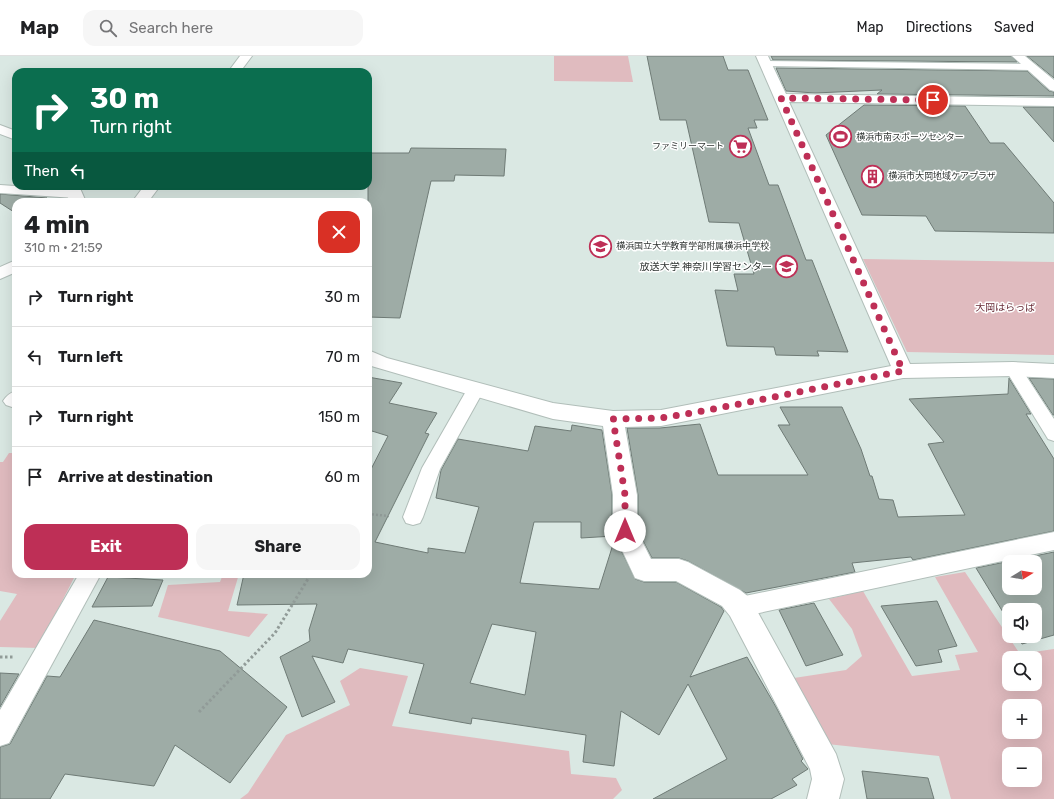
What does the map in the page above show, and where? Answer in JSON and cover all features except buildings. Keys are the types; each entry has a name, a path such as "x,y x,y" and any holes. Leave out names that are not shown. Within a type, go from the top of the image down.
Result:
{"street":[{"path":"237,68 246,56"},
{"path":"1018,56 1054,87"},
{"path":"764,60 903,371"},
{"path":"781,98 1054,102"},
{"path":"0,129 12,134"},
{"path":"0,274 12,267"},
{"path":"372,359 475,390 553,411 613,419 668,417 903,371 1013,369 1054,371"},
{"path":"613,419 625,495 625,531 644,570 679,570 731,598 740,607 825,765 828,779 823,799"}],"lane":[{"path":"764,60 1030,67"},
{"path":"0,189 12,190"},
{"path":"15,190 75,194"},
{"path":"1013,369 1054,434"},
{"path":"413,517 431,468 475,390"},
{"path":"740,607 1054,541"},
{"path":"0,734 88,578"}],"path":[{"path":"199,712 275,633 309,578"}],"green space":[{"path":"554,56 628,56 633,82 554,81"},
{"name":"大岡はらっぱ","path":"863,259 1054,262 1054,355 907,352"},
{"path":"9,453 12,453 12,578 74,578 38,648 0,647 0,621 17,594 0,591 0,462 3,462"},
{"path":"965,572 1002,627 1002,643 1013,643 1018,651 1002,651 1002,691 1042,691 1042,651 1040,651 1054,649 1054,799 951,799 939,756 827,744 794,678 846,670 862,656 852,629 829,599 863,591 912,676 960,670 955,655 978,652 935,577"},
{"path":"222,578 238,578 228,611 268,614 249,637 158,617 168,585 220,582"},
{"path":"360,668 408,676 392,726 569,751 571,774 616,778 622,790 613,799 240,799 248,793 286,735 350,705 340,681"}],"place":[{"name":"横浜市南スポーツセンター","path":"841,137"},
{"name":"ファミリーマート","path":"740,146"},
{"name":"横浜市大岡地域ケアプラザ","path":"872,176"},
{"name":"横浜国立大学教育学部附属横浜中学校","path":"601,246"},
{"name":"放送大学 神奈川学習センター","path":"787,267"}],"route":[{"path":"625,531 625,495 613,419 661,418 709,410 903,371 781,98 933,100"}]}
